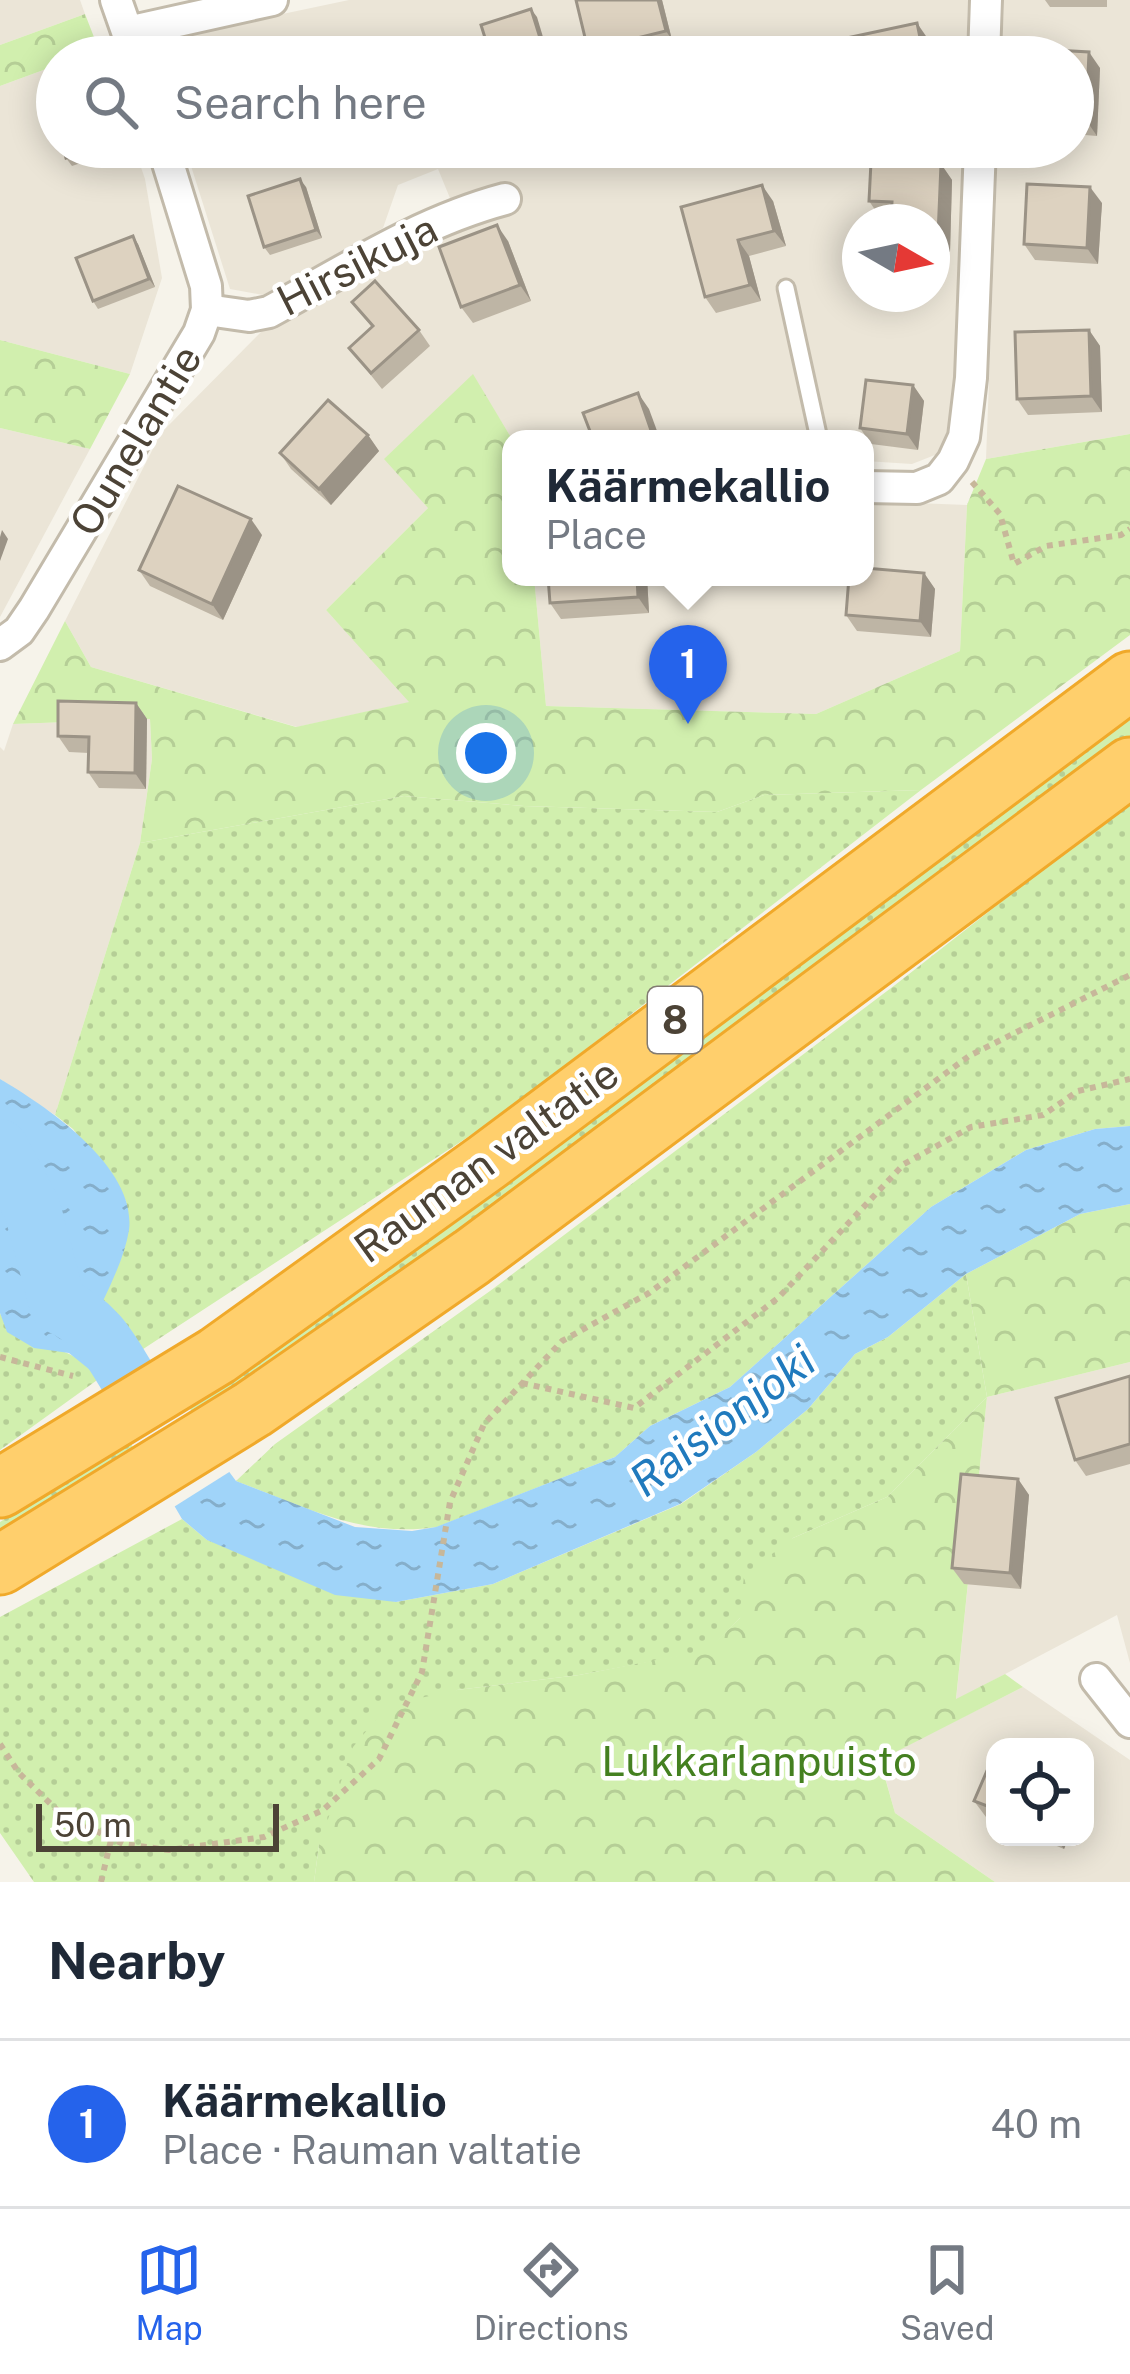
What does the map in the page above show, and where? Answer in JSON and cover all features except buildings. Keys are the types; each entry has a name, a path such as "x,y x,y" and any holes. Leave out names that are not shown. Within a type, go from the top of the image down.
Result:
{"highway":[{"name":"Rauman valtatie","path":"0,1488 217,1356 487,1162 1130,681"},
{"name":"Rauman valtatie","path":"0,1564 253,1409 472,1257 1130,766"}],"street":[{"path":"116,0 129,36"},
{"path":"157,36 272,0"},
{"path":"985,36 986,0"},
{"name":"Ounelantie","path":"0,645 19,631 34,609 200,333 208,310 206,286 169,168"},
{"path":"874,488 917,488 939,479 964,437 979,168"},
{"name":"Hirsikuja","path":"208,310 249,316 269,312 418,230 463,210 505,199"},
{"path":"1096,1679 1130,1722"}],"lane":[{"path":"786,288 817,430"}],"path":[{"path":"953,461 1000,514 1014,564 1046,546 1121,535 1130,529"},
{"path":"0,1744 19,1773 61,1814 111,1840 169,1850 264,1838 323,1810 380,1759 422,1672 450,1502 484,1424 562,1341 649,1293 969,1056 1130,975"},
{"path":"522,1383 634,1408 778,1298 904,1164 971,1126 1043,1114 1078,1091 1130,1079"},
{"path":"0,1357 73,1376"},
{"path":"101,1882 111,1840"}],"shaded area":[{"path":"0,0 80,0 85,14 0,45"},
{"path":"349,0 968,0 967,36 185,36"},
{"path":"1004,0 1130,0 1130,434 986,459 997,168 1094,168 1094,36 1003,36"},
{"path":"36,73 36,168 141,168 162,278 130,374 0,340 0,86"},
{"path":"192,168 962,168 953,427 940,453 912,464 874,462 874,430 506,430 472,375 428,508 326,610 411,702 297,727 91,667 65,621 161,433 263,330 459,220 438,169 398,185 383,228 263,295 230,289"},
{"path":"0,428 90,449 0,617"},
{"path":"874,501 967,505 960,651 816,714 546,706 535,586 874,586"},
{"path":"150,719 152,759 140,843 55,1115 0,1079 0,747 4,751 13,724"},
{"path":"1130,1362 1130,1663 1117,1615 956,1700 987,1397"},
{"path":"1023,1687 1130,1760 1130,1882 995,1882 895,1813 880,1759"}],"green space":[{"path":"85,14 94,36 36,36 36,73 0,86 0,45"},
{"path":"0,340 130,374 90,449 0,428"},
{"path":"473,374 507,430 502,430 502,586 535,586 546,706 816,714 960,651 967,505 986,459 1130,434 1130,635 921,790 764,795 717,812 524,806 404,796 140,843 152,759 150,719 13,724 65,621 91,667 296,727 409,702 326,610 428,508 384,459"},
{"path":"1130,713 1130,739 379,1296 0,1542 0,1522 233,1378 372,1284"},
{"path":"921,790 497,1118 134,1355 91,1327 129,1229 126,1201 73,1129 55,1115 140,843 404,796 524,806 717,812 764,795"},
{"path":"1130,801 1130,1126 1095,1129 1026,1150 931,1207 730,1387 650,1426 615,1457 437,1527 410,1529 334,1518 236,1481 275,1444 490,1291"},
{"path":"1130,1204 1130,1362 987,1397 966,1274 1080,1214"},
{"path":"966,1274 987,1397 887,1497 793,1538 740,1618 708,1651 579,1675 457,1690 319,1845 314,1882 34,1882 0,1833 0,1617 182,1519 207,1540 396,1602 493,1584 681,1504 808,1409 855,1354 888,1337"},
{"path":"0,1313 20,1339 71,1355 100,1378 0,1450"},
{"name":"Lukkarlanpuisto","path":"987,1397 956,1699 1005,1674 1023,1687 880,1760 895,1813 995,1882 314,1882 319,1845 353,1747 388,1705 708,1650 740,1618 744,1575 793,1538 887,1497"}],"water":[{"path":"0,1079 85,1141 119,1184 128,1207 123,1254 91,1327 158,1376 236,1481 355,1527 412,1531 436,1527 615,1457 650,1426 730,1387 931,1207 1026,1150 1095,1129 1130,1126 1130,1204 1080,1214 966,1274 888,1337 855,1354 808,1409 680,1504 493,1584 396,1602 335,1595 207,1540 182,1519 100,1378 69,1353 34,1348 7,1332 0,1313"}],"pier":[{"path":"139,1352 163,1372 234,1469 169,1510 96,1383"}],"waterway":[{"name":"Raisionjoki","path":"0,1148 32,1208 58,1305 98,1333 141,1399"}],"place":[{"name":"Käärmekallio","path":"688,724"}]}
